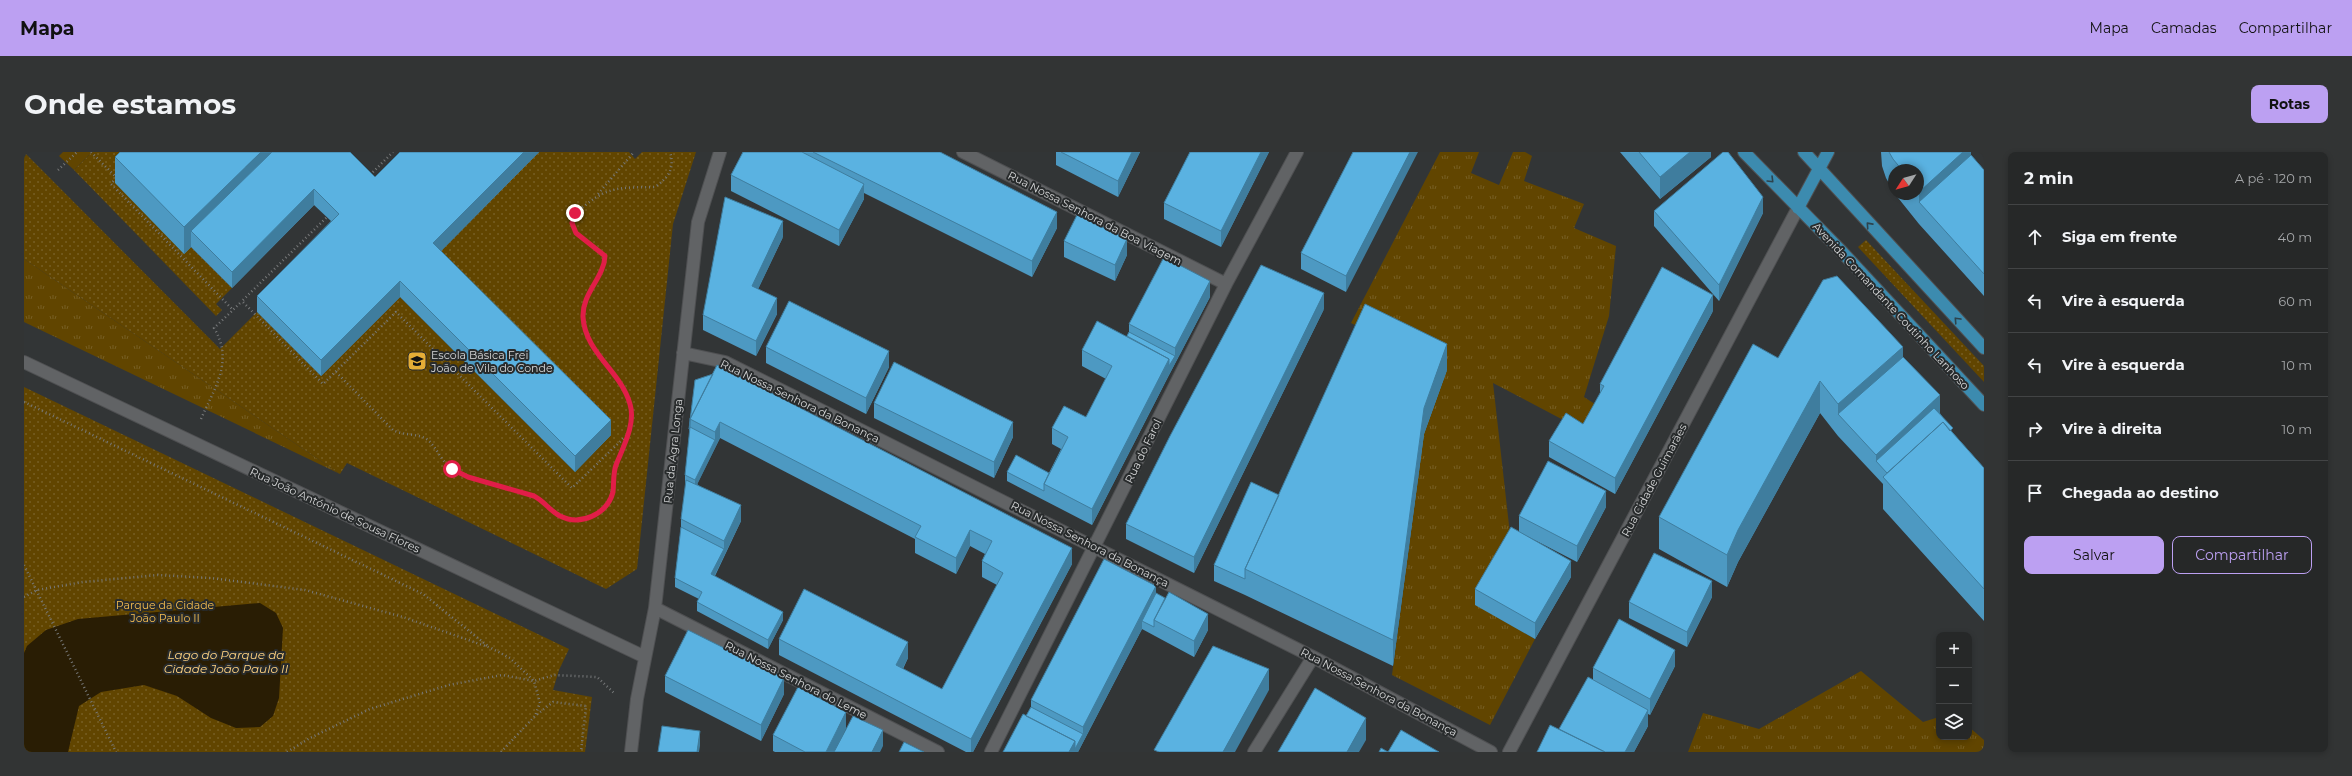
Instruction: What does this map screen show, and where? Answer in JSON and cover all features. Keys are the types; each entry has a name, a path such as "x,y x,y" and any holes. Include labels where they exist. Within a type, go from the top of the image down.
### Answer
{"main road":[{"name":"Avenida Comandante Coutinho Lanhoso","path":"1744,152 1843,253 1984,405"},
{"path":"1804,152 1984,348"},
{"path":"1798,208 1828,152"}],"street":[{"name":"Rua da Agra Longa","path":"631,752 645,658 655,608 698,222 720,152"},
{"name":"Rua Nossa Senhora da Boa Viagem","path":"963,152 1226,284"},
{"name":"Rua do Farol","path":"991,752 1096,546 1226,284 1297,152"},
{"name":"Rua Cidade Guimarães","path":"1509,752 1798,208"},
{"name":"Rua Nossa Senhora da Bonança","path":"683,353 726,362 1096,546 1313,657 1491,752"},
{"name":"Rua João António de Sousa Flores","path":"24,362 645,658"},
{"name":"Rua Nossa Senhora do Leme","path":"655,608 938,752"},
{"path":"1254,752 1313,657"}],"path":[{"path":"58,170 77,152"},
{"path":"91,152 118,179 111,184 233,310"},
{"path":"365,180 393,152"},
{"path":"598,195 634,152"},
{"path":"336,372 393,430 402,435 418,436 427,440 452,469 468,477 541,499 559,516 569,519 584,519 597,515 607,504 612,493 616,467 631,421 630,405 625,392 586,335 583,316 585,300 605,265 605,256 576,233 572,223 575,213 607,190 655,187 670,173 673,163 670,152"},
{"path":"201,419 220,375 224,359 220,340 214,328 331,213"},
{"path":"242,301 323,384 396,312 572,488 627,435"},
{"path":"24,402 424,594 491,648"},
{"path":"24,565 116,752"},
{"path":"24,596 37,590 83,582 158,575 211,578 305,590 403,617 491,648 510,658 534,681 540,703 535,716"},
{"path":"287,752 310,738 370,709 449,684 502,674 534,681 554,674 597,677 620,698"},
{"path":"501,752 535,716 553,702 586,706 581,752"}],"green space":[{"name":"Escola Básica Frei João de Vila do Conde","path":"24,152 220,349 257,312 321,376 400,297 575,472 611,435 433,259 539,152 629,152 635,159 642,152 696,152 673,224 637,569 606,589 347,463 340,474 24,259"},
{"path":"63,152 92,152 74,170 59,156"},
{"path":"92,152 147,152 184,253 191,247 232,288 216,304 222,310 216,316 74,170"},
{"path":"1440,152 1479,152 1471,173 1499,185 1513,152 1525,152 1532,156 1524,181 1584,204 1574,228 1616,246 1609,316 1584,397 1601,408 1588,433 1493,383 1511,543 1476,605 1535,639 1490,725 1392,675 1424,434 1447,370 1351,323"},
{"path":"1866,240 1984,366 1984,382 1858,247"},
{"path":"24,259 340,474 24,322"},
{"name":"Parque da Cidade João Paulo II","path":"24,387 569,649 559,670 553,690 592,697 585,752 24,752"},
{"path":"1861,671 1923,722 1936,718 1936,740 1972,740 1972,730 1984,740 1984,752 1688,752 1703,713 1759,729"}],"water":[{"name":"Lago do Parque da Cidade João Paulo II","path":"260,603 276,613 283,628 279,698 273,716 260,727 236,728 211,718 177,696 144,685 101,692 79,706 68,752 24,752 24,653 27,646 46,630 78,619"}],"building":[{"path":"120,152 261,152 184,227 115,157"},
{"path":"272,152 350,152 375,177 400,152 524,152 433,243 611,420 575,456 400,281 321,360 257,296 339,214 314,189 232,272 191,231"},
{"path":"743,152 802,152 864,184 839,230 731,175"},
{"path":"813,152 940,152 1057,212 1032,261"},
{"path":"1061,152 1132,152 1118,181"},
{"path":"1190,152 1261,152 1221,231 1164,203"},
{"path":"1353,152 1410,152 1346,276 1301,253"},
{"path":"1639,152 1690,152 1660,177"},
{"path":"1723,152 1728,152 1763,197 1719,285 1654,211"},
{"path":"1889,152 1963,152 1924,187 1924,164 1897,164"},
{"path":"1971,155 1984,170 1984,274 1919,202 1924,200 1924,197"},
{"path":"725,197 783,221 752,286 777,298 756,341 703,315"},
{"path":"1077,215 1127,239 1115,265 1064,241"},
{"path":"1164,257 1210,281 1175,348 1129,324"},
{"path":"1261,265 1324,293 1194,557 1126,524 1170,436"},
{"path":"1662,267 1713,295 1615,478 1549,441 1566,413 1583,424 1604,386 1600,384"},
{"path":"1837,276 1903,347 1838,404 1820,381 1738,530 1727,555 1659,517 1753,344 1778,358 1823,280"},
{"path":"789,301 889,351 866,398 766,347"},
{"path":"1365,304 1447,344 1424,408 1393,640 1245,569"},
{"path":"1097,321 1169,359 1092,509 1044,484 1068,437 1052,428 1064,406 1086,417 1112,366 1082,350"},
{"path":"1129,332 1175,356 1169,366 1169,359 1127,336"},
{"path":"1903,357 1940,395 1876,455 1838,414"},
{"path":"894,362 1013,422 994,462 874,403"},
{"path":"717,365 1072,548 971,739 779,639 804,589 908,642 896,665 942,689 1003,573 982,561 992,541 970,530 956,558 915,537 921,526 720,422 715,432 690,419"},
{"path":"713,374 690,418 695,380"},
{"path":"1934,408 1953,428 1950,431 1943,422 1887,473 1876,461"},
{"path":"1943,422 1984,468 1984,589 1883,477"},
{"path":"690,427 715,440 695,480 685,475"},
{"path":"1016,455 1049,473 1044,484 1044,491 1007,472"},
{"path":"1548,461 1606,491 1577,546 1519,516"},
{"path":"686,480 741,505 724,541 681,519"},
{"path":"1251,482 1279,495 1245,569 1245,579 1214,565"},
{"path":"681,527 724,549 711,574 783,612 768,640 697,602 702,592 675,578"},
{"path":"1511,527 1571,561 1535,623 1475,589"},
{"path":"1654,553 1712,581 1687,632 1629,602"},
{"path":"1104,559 1156,586 1083,727 1031,700"},
{"path":"1169,592 1208,614 1194,641 1154,620"},
{"path":"1156,593 1165,598 1154,620 1154,627 1142,621"},
{"path":"1619,619 1675,650 1650,699 1593,668"},
{"path":"688,630 784,678 761,725 665,676"},
{"path":"1213,646 1269,669 1223,752 1159,752 1154,750"},
{"path":"1588,677 1648,710 1625,752 1605,752 1559,729"},
{"path":"798,687 846,712 826,752 805,752 773,735"},
{"path":"1315,688 1366,718 1347,752 1278,752"},
{"path":"1031,707 1083,734 1075,749 1075,741 1026,716"},
{"path":"1023,714 1075,741 1069,752 1003,752"},
{"path":"853,716 883,730 872,752 834,752"},
{"path":"1550,725 1605,752 1537,752"},
{"path":"662,726 700,731 697,752 658,752"},
{"path":"1401,730 1439,752 1388,752"},
{"path":"904,742 924,752 899,752"},
{"path":"1381,748 1388,752 1379,752"}],"place":[{"name":"Escola Básica Frei João de Vila do Conde","path":"417,361"}],"route":[{"path":"452,469 468,477 515,489 534,496 541,499 559,516 569,519 584,519 597,515 607,504 612,493 616,467 631,421 630,405 625,392 602,361 586,335 583,316 585,300 605,265 605,256 602,251 589,240 576,233 572,223 575,213"}]}
